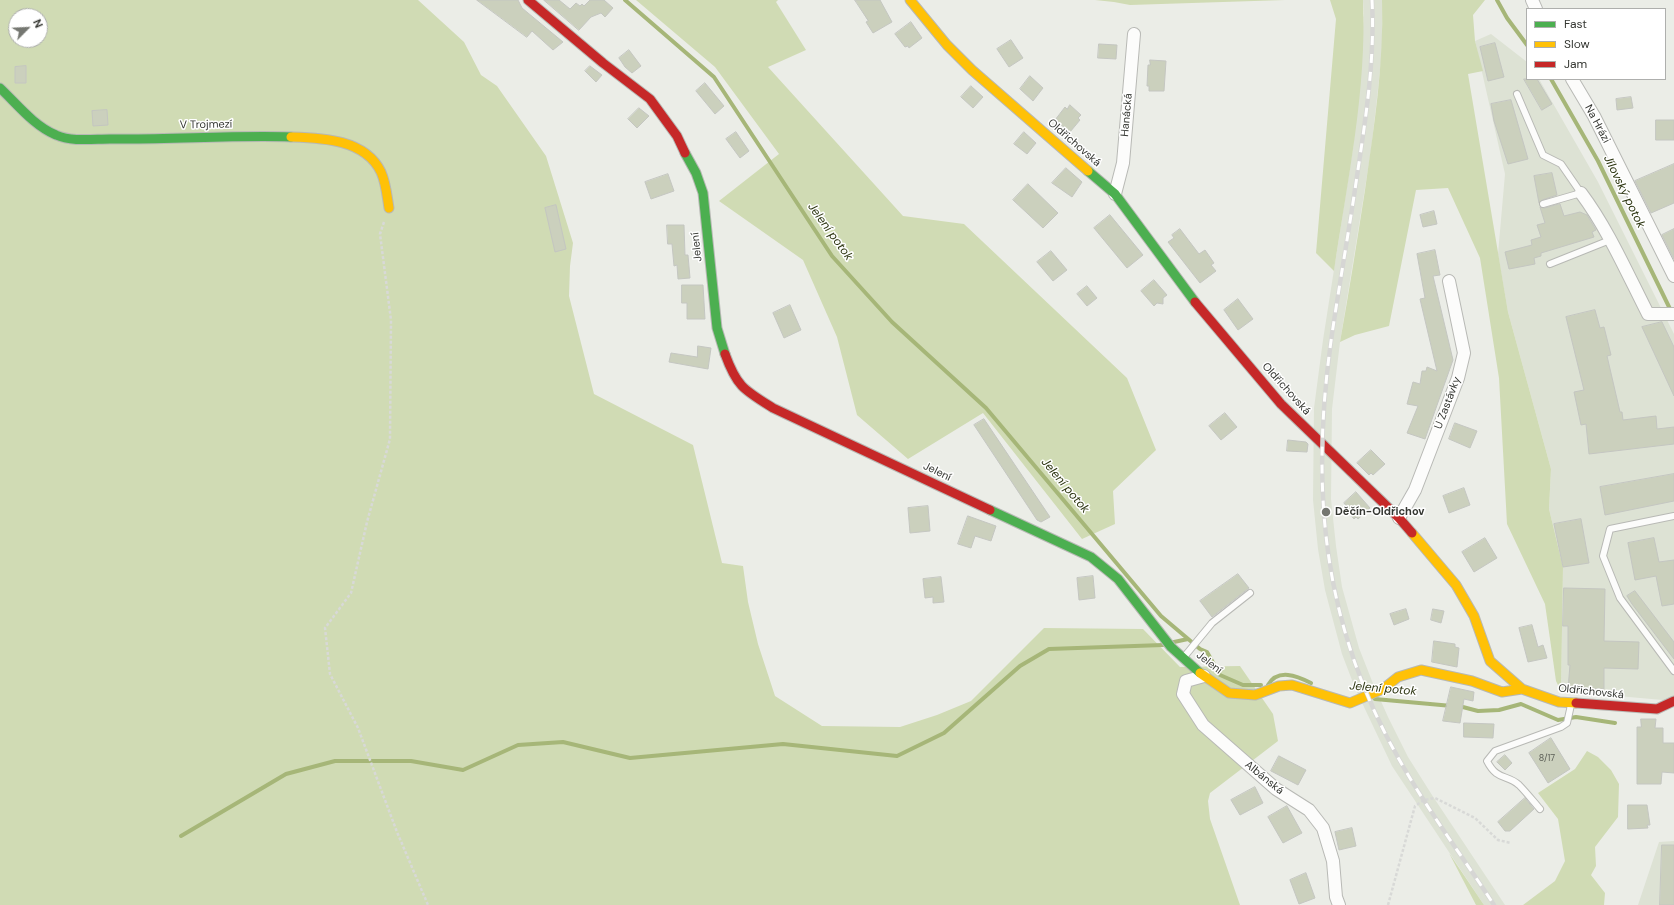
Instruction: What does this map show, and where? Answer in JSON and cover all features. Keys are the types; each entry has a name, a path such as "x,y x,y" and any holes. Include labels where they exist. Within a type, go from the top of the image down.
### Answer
{"street":[{"name":"Jelení","path":"528,0 603,63 650,99 676,136 696,173 703,193 717,328 722,347 735,376 745,390 773,408 1090,557 1118,579 1171,647 1204,676 1229,693 1255,695 1279,686 1292,685 1350,703 1383,689 1398,678 1421,670 1472,681 1502,692 1522,689"},
{"name":"Oldřichovská","path":"910,0 947,46 972,70 1114,194 1193,299 1281,404 1398,518 1456,585 1474,616 1490,661 1522,689 1559,702 1657,710 1674,701"},
{"name":"Hanácká","path":"1114,194 1123,163 1134,34"},
{"name":"Na Hrázi","path":"1573,80 1594,116 1674,276"},
{"name":"V Trojmezí","path":"0,88 50,133 68,139 128,140 203,136 282,136 324,139 349,144 364,152 379,168 385,182 389,208"},
{"path":"1581,192 1610,240 1648,314 1668,314"},
{"name":"U Zastávky","path":"1398,518 1415,490 1458,378 1464,353 1449,281"},
{"name":"Albánská","path":"1204,676 1186,681 1182,694 1203,725 1276,789 1309,810 1324,828 1333,861 1338,901"}],"lane":[{"path":"1517,94 1543,155 1561,164 1581,192 1543,204"},
{"path":"1550,264 1610,240"},
{"path":"1674,516 1610,529 1603,556 1620,598 1674,671"},
{"path":"1183,657 1212,623 1250,593"},
{"path":"1540,809 1518,784 1498,776 1491,769 1487,761 1495,751 1562,727 1567,723 1571,703"}],"path":[{"path":"389,208 380,234 391,320 390,439 367,522 351,593 325,628 330,674 358,728 397,832 428,905"},
{"path":"1388,905 1416,806 1424,800 1435,798 1450,804 1475,818 1498,840 1511,843"}],"shaded area":[{"path":"1363,0 1382,0 1382,53 1371,151 1340,342 1332,409 1331,499 1342,587 1359,648 1388,717 1408,757 1505,905 1484,905 1392,766 1355,688 1342,654 1325,590 1318,549 1313,500 1314,408 1353,148 1364,14"},
{"path":"1491,34 1526,61 1526,80 1540,80 1598,182 1674,334 1674,701 1561,691 1563,567 1549,509 1551,469 1508,312 1498,254 1505,174 1475,41"},
{"path":"1674,841 1674,905 1638,905 1659,842"}],"green space":[{"path":"0,0 418,0 464,42 481,75 497,86 546,156 573,243 570,266 569,296 594,394 693,445 722,563 743,566 748,602 758,644 775,696 822,726 900,727 937,715 971,701 1044,628 1143,629 1180,667 1240,666 1273,714 1278,741 1210,793 1208,801 1210,819 1240,905 0,905"},
{"path":"636,0 778,0 776,2 806,50 768,67 903,216 964,224 1127,378 1156,450 1113,491 1115,524 1082,539 983,413 908,459 857,415 837,337 803,260 719,201 779,154 715,67"},
{"path":"1095,0 1285,0 1130,5"},
{"path":"1330,0 1363,0 1362,68 1359,102 1334,271 1316,253 1336,19"},
{"path":"1382,0 1485,0 1473,15 1475,41 1483,71 1468,74 1508,312 1551,469 1549,509 1563,567 1561,691 1556,681 1545,604 1507,524 1499,378 1480,258 1448,188 1416,190 1389,326 1355,335 1340,342 1375,119 1380,72"},
{"path":"1587,751 1598,757 1611,770 1619,784 1618,817 1595,847 1596,866 1591,875 1605,893 1604,905 1523,905 1555,881 1565,861 1558,819 1538,793 1575,769"},
{"path":"1449,853 1484,905 1476,905"}],"building":[{"path":"477,0 518,0 522,8 563,42 553,50 532,31 527,37"},
{"path":"544,0 559,0 570,9 576,3 580,6 582,4 584,6 590,0 604,0 613,8 605,17 601,13 591,17 579,30"},
{"path":"855,0 880,0 892,22 873,33 866,22 868,21"},
{"path":"911,22 922,38 909,48 908,46 905,47 895,34"},
{"path":"1011,40 1023,58 1009,67 997,49"},
{"path":"1495,43 1504,77 1488,81 1480,47"},
{"path":"1099,44 1117,45 1116,59 1098,58"},
{"path":"629,50 641,66 632,73 625,67 619,58"},
{"path":"1150,60 1166,61 1164,91 1149,91 1149,86 1147,86 1148,65 1150,65"},
{"path":"26,66 26,83 15,83 15,67"},
{"path":"590,66 602,75 596,82 585,71"},
{"path":"1030,76 1043,88 1033,101 1020,89"},
{"path":"1524,79 1538,80 1552,104 1542,110"},
{"path":"705,83 724,106 715,114 696,91"},
{"path":"971,86 983,97 973,108 961,97"},
{"path":"1631,97 1633,108 1617,110 1616,99"},
{"path":"1511,100 1528,159 1508,164 1494,121 1491,104"},
{"path":"1070,105 1081,115 1078,118 1080,120 1070,132 1055,120 1065,107 1067,109"},
{"path":"639,108 649,116 637,128 628,119"},
{"path":"107,110 108,125 93,126 92,111"},
{"path":"1656,120 1674,120 1674,140 1656,140"},
{"path":"736,132 749,151 740,158 726,139"},
{"path":"1024,132 1036,143 1027,154 1014,144"},
{"path":"1674,164 1674,203 1651,213 1635,181"},
{"path":"1066,168 1082,182 1072,197 1052,183"},
{"path":"1552,173 1557,195 1542,200 1539,203 1534,176"},
{"path":"668,174 674,191 651,199 645,182"},
{"path":"1028,184 1058,213 1043,228 1013,200"},
{"path":"1560,204 1564,216 1580,212 1587,215 1596,230 1592,232 1594,237 1541,253 1541,256 1534,258 1535,264 1509,269 1505,252 1532,245 1531,240 1541,237 1537,225 1545,223 1540,207 1544,208"},
{"path":"556,205 566,249 555,252 545,208"},
{"path":"1434,211 1437,224 1423,227 1420,215"},
{"path":"1110,215 1143,255 1127,268 1094,228"},
{"path":"667,225 684,225 685,255 688,255 690,278 678,279 677,265 674,266 672,244 668,244"},
{"path":"1180,229 1199,254 1205,250 1214,263 1211,265 1216,271 1200,283 1168,242 1174,238 1172,235"},
{"path":"1674,229 1674,259 1662,235"},
{"path":"1435,250 1440,275 1433,276 1453,360 1425,439 1407,433 1418,406 1407,404 1413,382 1420,384 1422,371 1426,371 1427,367 1437,371 1420,299 1425,298 1417,254"},
{"path":"1051,251 1067,270 1053,281 1037,262"},
{"path":"1154,280 1167,295 1163,298 1163,304 1157,303 1154,306 1141,291"},
{"path":"682,285 703,285 705,319 687,319 687,303 682,303"},
{"path":"1087,286 1097,298 1087,306 1077,294"},
{"path":"1238,299 1253,319 1238,330 1224,310"},
{"path":"790,305 801,330 784,338 773,313"},
{"path":"1595,310 1600,328 1604,327 1611,355 1607,356 1623,420 1656,416 1657,429 1674,427 1674,444 1589,454 1586,424 1581,425 1574,392 1584,390 1566,317"},
{"path":"1662,322 1674,347 1674,396 1642,327"},
{"path":"698,346 711,348 708,369 669,362 671,353 697,357"},
{"path":"1225,413 1237,427 1221,440 1209,426"},
{"path":"984,419 1050,517 1041,522 1037,520 974,425"},
{"path":"1455,423 1477,431 1470,448 1449,439"},
{"path":"1288,440 1306,442 1308,444 1307,452 1287,451"},
{"path":"1371,450 1385,464 1373,475 1371,473 1369,475 1357,463"},
{"path":"1674,474 1674,501 1605,515 1600,487"},
{"path":"1464,488 1470,505 1449,513 1443,496"},
{"path":"1356,492 1370,508 1358,519 1356,517 1354,519 1346,510 1348,508 1344,503"},
{"path":"928,506 930,531 910,533 908,508"},
{"path":"968,516 996,526 991,541 975,536 971,548 958,544"},
{"path":"1581,519 1589,563 1563,567 1554,524"},
{"path":"1485,538 1497,558 1474,572 1462,552"},
{"path":"1654,538 1659,562 1674,560 1674,604 1662,606 1656,576 1635,580 1628,543"},
{"path":"1238,574 1249,588 1212,617 1200,601"},
{"path":"1093,576 1095,598 1079,600 1077,578"},
{"path":"941,577 944,602 933,603 933,597 925,598 923,579"},
{"path":"1564,588 1605,589 1604,641 1639,642 1638,669 1604,668 1604,689 1568,689 1570,665 1568,665 1568,626 1563,626"},
{"path":"1635,591 1674,642 1674,659 1627,596"},
{"path":"1406,609 1409,619 1394,625 1390,614"},
{"path":"1433,609 1444,611 1441,623 1431,620"},
{"path":"1532,625 1538,647 1543,645 1547,658 1528,662 1519,628"},
{"path":"1434,641 1455,644 1455,647 1459,648 1457,667 1432,662"},
{"path":"1451,687 1474,692 1473,701 1464,699 1460,723 1443,721"},
{"path":"1641,719 1656,719 1655,728 1663,728 1663,743 1674,743 1674,773 1662,772 1661,784 1637,784 1637,727 1641,727"},
{"path":"1464,723 1494,724 1493,738 1464,737"},
{"path":"1551,738 1570,769 1548,783 1529,753"},
{"path":"1505,755 1512,763 1505,770 1497,762"},
{"path":"1279,756 1306,770 1298,785 1271,771"},
{"path":"1255,787 1263,803 1240,815 1231,800"},
{"path":"1525,798 1534,809 1510,831 1505,831 1498,822"},
{"path":"1628,805 1647,805 1650,825 1647,825 1648,828 1628,829"},
{"path":"1287,806 1302,833 1283,843 1268,817"},
{"path":"1352,828 1356,846 1339,850 1335,832"},
{"path":"1662,845 1674,845 1674,905 1660,905"},
{"path":"1306,873 1315,898 1299,904 1290,880"}],"waterway":[{"name":"Jelení potok","path":"625,0 714,77 832,256 892,322 986,408 1161,616 1200,649 1207,652 1220,675 1243,685 1261,685"},
{"name":"Jílovský potok","path":"1497,0 1507,18 1526,44"},
{"name":"Jílovský potok","path":"1552,80 1598,161 1672,313"},
{"path":"1174,642 1188,639"},
{"path":"181,836 286,774 335,761 411,761 463,770 518,745 563,742 630,758 783,744 897,756 944,733 1020,666 1049,649 1163,645"},
{"name":"Jelení potok","path":"1268,685 1272,680 1282,675 1294,676 1311,683"},
{"name":"Jelení potok","path":"1375,699 1452,706"},
{"name":"Jelení potok","path":"1459,706 1478,711 1499,710 1521,704 1558,720 1576,717 1615,723"}],"railway":[{"path":"1372,0 1373,22 1371,66 1366,110 1331,341 1325,397 1322,451 1323,505 1329,557 1339,609 1354,660 1374,710 1411,780 1494,905"}],"traffic: fast":[{"path":"0,88 40,126 56,135 69,139 291,137"},
{"path":"685,153 696,173 703,193 717,328 725,354"},
{"path":"1088,171 1115,194 1195,302"},
{"path":"990,510 1091,557 1118,579 1171,647 1200,673"}],"traffic: slow":[{"path":"910,0 947,45 972,70 1088,171"},
{"path":"291,137 316,138 342,142 365,153 374,161 383,176 389,208"},
{"path":"1412,533 1456,585 1474,616 1490,661 1522,689 1559,702 1576,703"},
{"path":"1200,673 1229,693 1255,695 1279,686 1292,685 1350,703 1383,689 1398,677 1421,670 1472,681 1502,692 1522,689"}],"traffic: jam":[{"path":"528,0 603,63 650,99 677,136 685,153"},
{"path":"1195,302 1281,404 1399,518 1412,533"},
{"path":"725,354 733,374 743,387 755,397 773,408 990,510"},
{"path":"1576,703 1657,709 1674,701"}],"place":[{"name":"Děčín-Oldřichov","path":"1326,512"}]}
